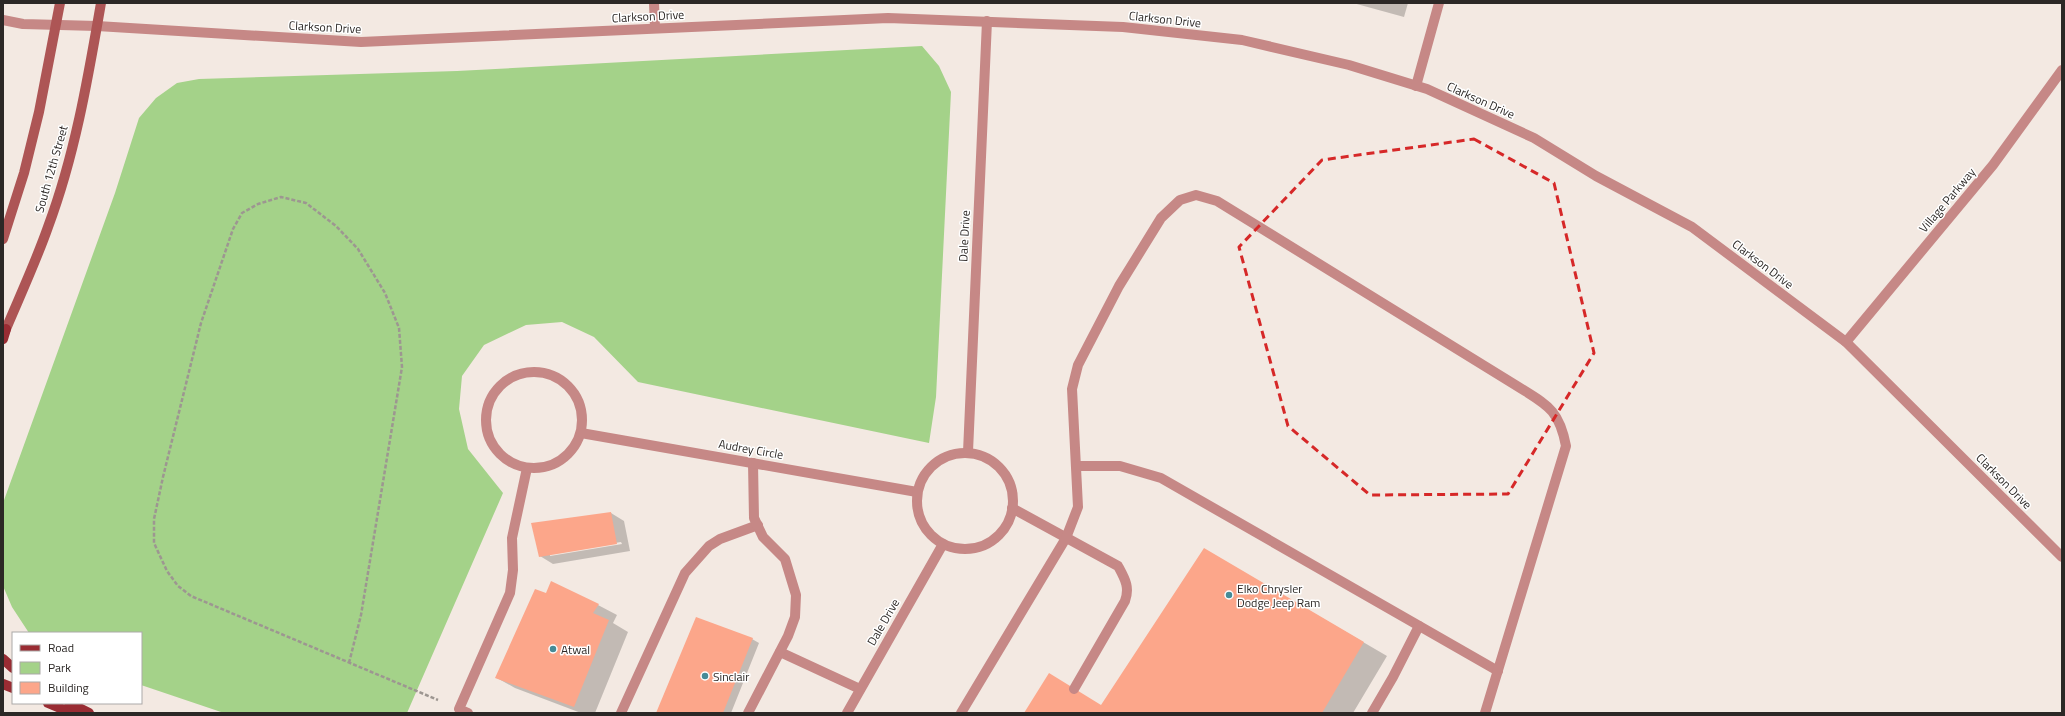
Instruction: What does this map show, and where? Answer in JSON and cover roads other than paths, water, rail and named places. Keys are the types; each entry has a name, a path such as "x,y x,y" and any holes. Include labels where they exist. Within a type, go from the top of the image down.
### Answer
{"main road":[{"name":"South 12th Street","path":"3,239 24,173 39,112 57,26 60,3"},
{"name":"South 12th Street","path":"4,334 49,226 70,158 86,88 102,3"},
{"path":"3,659 12,667"},
{"path":"50,704 72,713"},
{"path":"71,704 89,713"}],"street":[{"path":"654,3 655,28"},
{"path":"1416,86 1439,3"},
{"name":"Clarkson Drive","path":"3,20 18,23 57,26 97,26 361,42 888,18 987,21 1123,27 1242,40 1349,65 1427,89 1534,138 1596,176 1692,227 1846,342 2062,557"},
{"name":"Dale Drive","path":"968,452 987,21"},
{"name":"Village Parkway","path":"1846,342 1993,165 2062,70"},
{"path":"961,713 1066,538 1078,507 1072,389 1078,365 1119,286 1161,218 1180,200 1196,195 1217,201 1550,407 1562,427 1566,446 1485,713"},
{"path":"539,371 555,376 569,386 580,405 582,416 581,433 575,446 566,457 554,464 541,468 527,468 511,463 498,452 489,438 485,422 487,405 495,390 507,379 522,372 539,371"},
{"name":"Audrey Circle","path":"581,433 917,492"},
{"path":"968,452 983,456 996,465 1007,477 1012,492 1012,508 1008,522 999,535 987,544 972,548 957,548 943,544 930,535 921,522 917,507 917,492 922,478 930,467 941,458 954,453 968,452"},
{"path":"748,713 780,652 795,617 796,595 785,559 763,537 754,518 753,463"},
{"path":"1077,466 1120,466 1161,478 1498,671"},
{"path":"464,711 510,593 513,570 512,538 527,468"},
{"path":"1012,508 1118,566 1126,581 1129,592 1074,689"},
{"path":"621,713 685,573 709,546 720,539 758,525"},
{"name":"Dale Drive","path":"847,713 943,544"},
{"path":"1372,713 1393,677 1419,626"},
{"path":"780,652 860,689"}],"place":[{"name":"Elko Chrysler Dodge Jeep Ram","path":"1229,595"},
{"name":"Atwal","path":"553,649"},
{"name":"Sinclair","path":"705,676"}]}
